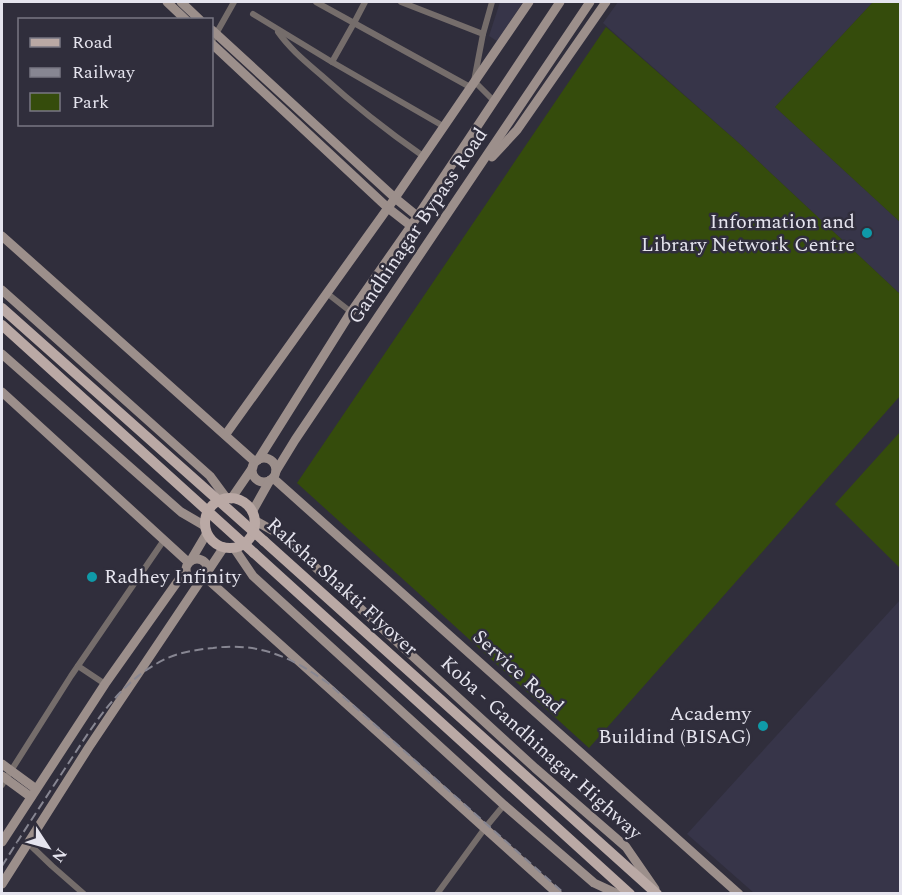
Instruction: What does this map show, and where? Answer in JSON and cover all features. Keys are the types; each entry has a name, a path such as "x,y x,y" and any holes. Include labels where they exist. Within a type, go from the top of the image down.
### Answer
{"main road":[{"path":"166,2 184,18"},
{"path":"181,2 198,18"},
{"path":"226,434 328,294 529,2"},
{"name":"Gandhinagar Bypass Road","path":"229,499 255,463 351,312 560,2"},
{"name":"Gandhinagar Bypass Road","path":"253,516 273,476 295,440 590,2"},
{"path":"462,191 517,130 606,2"},
{"path":"213,38 417,216"},
{"path":"213,38 388,208 411,226"},
{"path":"2,236 226,434 255,463 255,478 262,482 273,476 272,461 264,458 255,463"},
{"path":"2,290 210,476 229,499"},
{"name":"Raksha Shakti Flyover","path":"2,308 657,894"},
{"name":"Raksha Shakti Flyover","path":"2,325 630,894"},
{"path":"2,354 181,512 206,530"},
{"path":"2,392 164,540 188,564 190,579 205,576"},
{"name":"Service Road","path":"273,476 739,894"},
{"path":"2,884 205,576 229,548 248,539 254,527 253,516 244,503 229,499 217,502 206,516 206,530 211,540 229,548 254,576 504,805 594,882 618,894"},
{"name":"Koba - Gandhinagar Highway","path":"253,516 279,534 535,768 626,847 657,894"},
{"path":"2,842 105,684 188,564 206,530"},
{"path":"188,564 202,560 207,566 205,576"},
{"path":"205,576 558,894"},
{"path":"2,764 5,778 34,793"}],"street":[{"path":"213,38 234,2"},
{"path":"316,2 472,84 494,101"},
{"path":"332,62 365,2"},
{"path":"401,2 483,34"},
{"path":"472,84 492,2"},
{"path":"253,14 443,126"},
{"path":"276,29 298,55 350,102 423,156"},
{"path":"328,294 351,312"},
{"path":"5,778 164,540"},
{"path":"78,666 105,684"},
{"path":"438,894 504,805"},
{"path":"28,843 84,894"}],"shaded area":[{"path":"500,2 523,2 497,41 489,36"},
{"path":"618,2 873,2 775,107 900,222 900,294 740,144 603,23"},
{"path":"900,600 900,893 754,893 687,834"}],"green space":[{"path":"873,2 900,2 900,222 775,107"},
{"path":"606,27 740,144 900,294 900,396 589,748 297,483"},
{"path":"900,432 900,568 835,504"}],"railway":[{"path":"2,866 93,726 128,685 156,664 177,655 213,648 245,647 287,659 328,683 565,894"}],"place":[{"name":"Information and Library Network Centre","path":"867,233"},
{"name":"Radhey Infinity","path":"92,577"},
{"name":"Academy Buildind (BISAG)","path":"763,726"}]}
